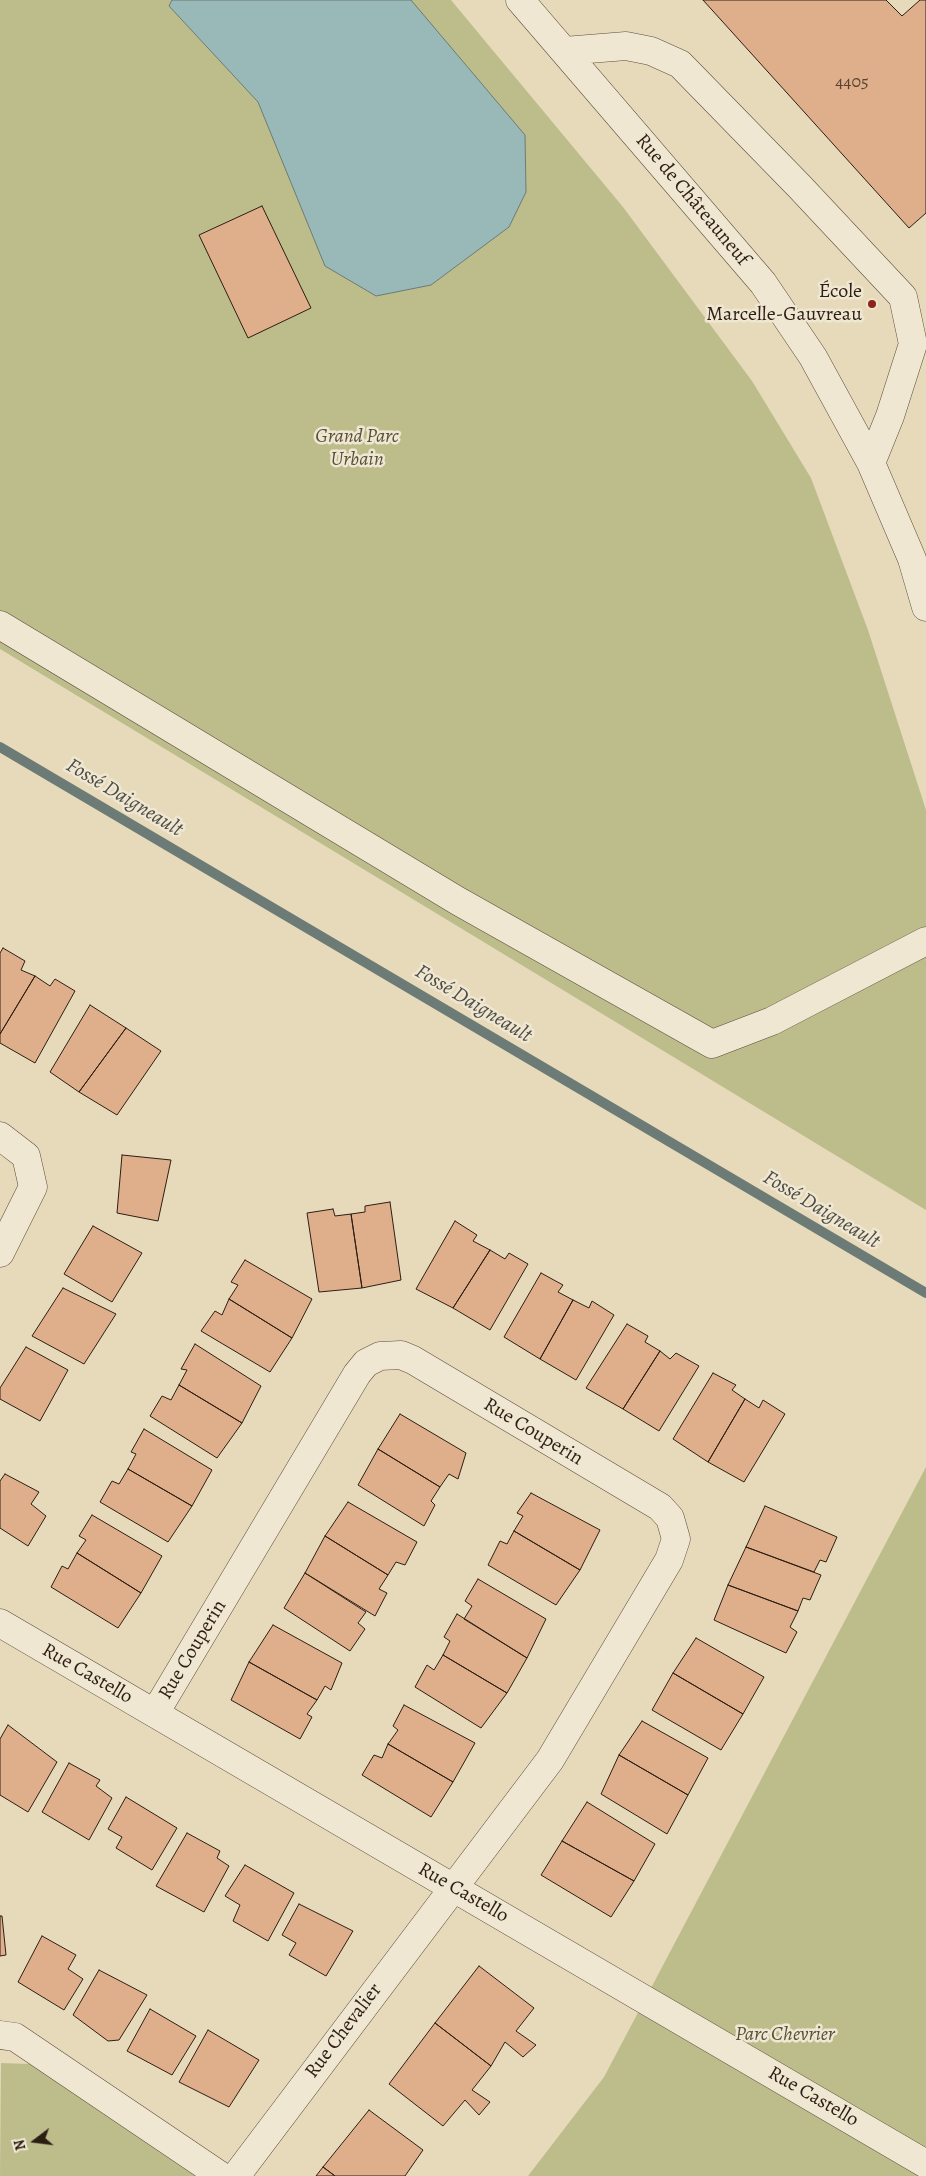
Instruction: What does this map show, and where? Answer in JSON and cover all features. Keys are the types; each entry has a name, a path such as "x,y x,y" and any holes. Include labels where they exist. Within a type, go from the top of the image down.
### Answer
{"street":[{"name":"Rue de Châteauneuf","path":"520,0 763,283 813,357 871,463 912,559 926,607"},
{"path":"564,51 626,46 651,51 680,64 800,187 903,297 913,344 890,416 871,463"},
{"path":"0,625 458,901 712,1044 772,1021 926,941"},
{"path":"0,1136 26,1156 33,1186 0,1253"},
{"name":"Rue Couperin","path":"155,1713 357,1374 366,1364 386,1355 401,1354 413,1360 660,1507 670,1518 676,1539 668,1560 550,1760 453,1887"},
{"name":"Rue Castello","path":"0,1623 926,2164"},
{"name":"Rue Chevalier","path":"236,2176 453,1887"},
{"path":"0,2035 15,2038 221,2176"}],"green space":[{"name":"Grand Parc Urbain","path":"0,0 451,0 623,207 752,381 811,478 868,630 926,810 926,1210 0,649"},
{"name":"Parc Chevrier","path":"926,1467 926,2176 528,2176 604,2077"},
{"path":"1,2063 30,2064 205,2176 0,2176"}],"water":[{"path":"172,0 411,0 525,135 526,192 509,227 431,285 376,296 325,266 258,102 169,6"}],"building":[{"path":"703,0 886,0 902,16 920,0 926,0 926,213 909,228"},
{"path":"262,206 311,308 248,338 199,235"},
{"path":"3,948 25,961 21,970 35,976 0,1034 0,953"},
{"path":"35,976 50,986 55,979 75,991 35,1063 0,1043 0,1034"},
{"path":"90,1005 126,1028 79,1092 50,1072"},
{"path":"126,1028 161,1051 117,1115 79,1092"},
{"path":"122,1155 171,1160 158,1221 117,1213"},
{"path":"390,1202 401,1280 362,1288 351,1214 365,1212 365,1206"},
{"path":"333,1209 335,1216 351,1214 362,1288 319,1292 307,1213"},
{"path":"455,1221 477,1235 473,1241 490,1250 453,1308 416,1289"},
{"path":"93,1226 142,1253 112,1302 64,1274"},
{"path":"490,1250 505,1259 509,1253 528,1264 490,1330 453,1308"},
{"path":"245,1260 312,1299 292,1338 229,1299 238,1285 231,1282"},
{"path":"541,1273 563,1285 558,1292 573,1300 540,1359 504,1337"},
{"path":"63,1288 116,1314 84,1364 32,1336"},
{"path":"229,1299 292,1338 270,1372 201,1331 215,1311 222,1315"},
{"path":"573,1300 589,1308 592,1301 614,1315 576,1380 540,1359"},
{"path":"627,1324 648,1336 645,1342 660,1351 623,1409 586,1388"},
{"path":"195,1344 261,1386 242,1423 179,1385 187,1370 181,1369"},
{"path":"26,1347 68,1370 40,1421 0,1399 0,1388"},
{"path":"660,1351 670,1359 676,1353 699,1366 659,1431 623,1409"},
{"path":"713,1373 736,1385 732,1390 745,1399 708,1462 673,1439"},
{"path":"179,1385 242,1423 217,1458 150,1416 162,1396 171,1400"},
{"path":"745,1399 759,1408 763,1400 785,1414 744,1482 708,1462"},
{"path":"400,1414 466,1453 458,1479 449,1474 440,1487 378,1449"},
{"path":"144,1429 212,1470 192,1506 128,1469 136,1454 131,1452"},
{"path":"378,1449 440,1487 431,1501 435,1505 424,1526 358,1485"},
{"path":"128,1469 192,1506 168,1542 100,1502 112,1481 119,1484"},
{"path":"5,1474 39,1492 31,1504 46,1516 28,1546 0,1528 0,1481"},
{"path":"531,1493 600,1530 580,1570 514,1531 523,1516 517,1513"},
{"path":"348,1502 417,1542 405,1565 396,1562 388,1575 325,1536"},
{"path":"765,1506 837,1537 826,1562 820,1560 814,1572 746,1547"},
{"path":"92,1515 162,1556 141,1593 77,1553 86,1540 79,1536"},
{"path":"514,1531 580,1570 556,1605 488,1565 500,1541 507,1544"},
{"path":"325,1536 388,1575 379,1589 387,1593 375,1616 305,1573"},
{"path":"746,1547 821,1575 810,1600 803,1598 798,1611 728,1585"},
{"path":"77,1553 141,1593 118,1628 51,1587 62,1566 68,1569"},
{"path":"305,1573 366,1612 358,1623 365,1629 350,1651 284,1608"},
{"path":"478,1579 546,1619 527,1658 464,1619 472,1606 465,1601"},
{"path":"728,1585 798,1611 790,1627 797,1632 786,1653 714,1620"},
{"path":"457,1614 527,1658 507,1693 443,1655 450,1641 444,1637"},
{"path":"273,1625 342,1663 331,1690 325,1686 317,1700 249,1662"},
{"path":"696,1638 764,1677 743,1714 673,1673"},
{"path":"443,1655 507,1693 481,1728 415,1687 427,1665 434,1670"},
{"path":"249,1662 317,1700 307,1714 312,1717 300,1739 231,1700"},
{"path":"673,1673 743,1714 721,1750 652,1710"},
{"path":"404,1705 475,1743 453,1782 388,1744 398,1730 393,1726"},
{"path":"642,1721 708,1758 688,1795 619,1755"},
{"path":"8,1725 57,1762 28,1812 0,1795 0,1739"},
{"path":"388,1744 453,1782 431,1817 362,1775 374,1755 382,1758"},
{"path":"619,1755 688,1795 667,1834 601,1794"},
{"path":"69,1763 100,1780 96,1786 112,1798 89,1840 42,1812"},
{"path":"126,1797 177,1828 152,1870 116,1848 122,1837 108,1829"},
{"path":"587,1802 655,1844 634,1881 562,1841"},
{"path":"187,1833 220,1851 217,1858 229,1866 204,1912 156,1886"},
{"path":"562,1841 634,1881 611,1917 541,1875"},
{"path":"245,1865 294,1893 268,1941 233,1921 240,1905 225,1896"},
{"path":"299,1904 353,1931 326,1976 289,1955 296,1943 282,1935"},
{"path":"0,1916 2,1916 6,1955 0,1956"},
{"path":"42,1936 76,1955 68,1969 83,1979 64,2010 18,1982"},
{"path":"479,1966 534,2008 516,2031 536,2045 523,2057 505,2042 491,2066 435,2023"},
{"path":"99,1970 147,1995 119,2040 108,2041 73,2015"},
{"path":"150,2009 196,2036 172,2075 127,2051"},
{"path":"435,2023 491,2066 472,2090 490,2102 479,2115 465,2100 443,2126 389,2084"},
{"path":"208,2030 259,2060 229,2107 179,2082"},
{"path":"369,2110 423,2150 405,2176 335,2176 323,2167"},
{"path":"323,2167 335,2176 316,2176"}],"waterway":[{"name":"Fossé Daigneault","path":"0,747 926,1293"}],"place":[{"name":"École Marcelle-Gauvreau","path":"872,304"}]}
